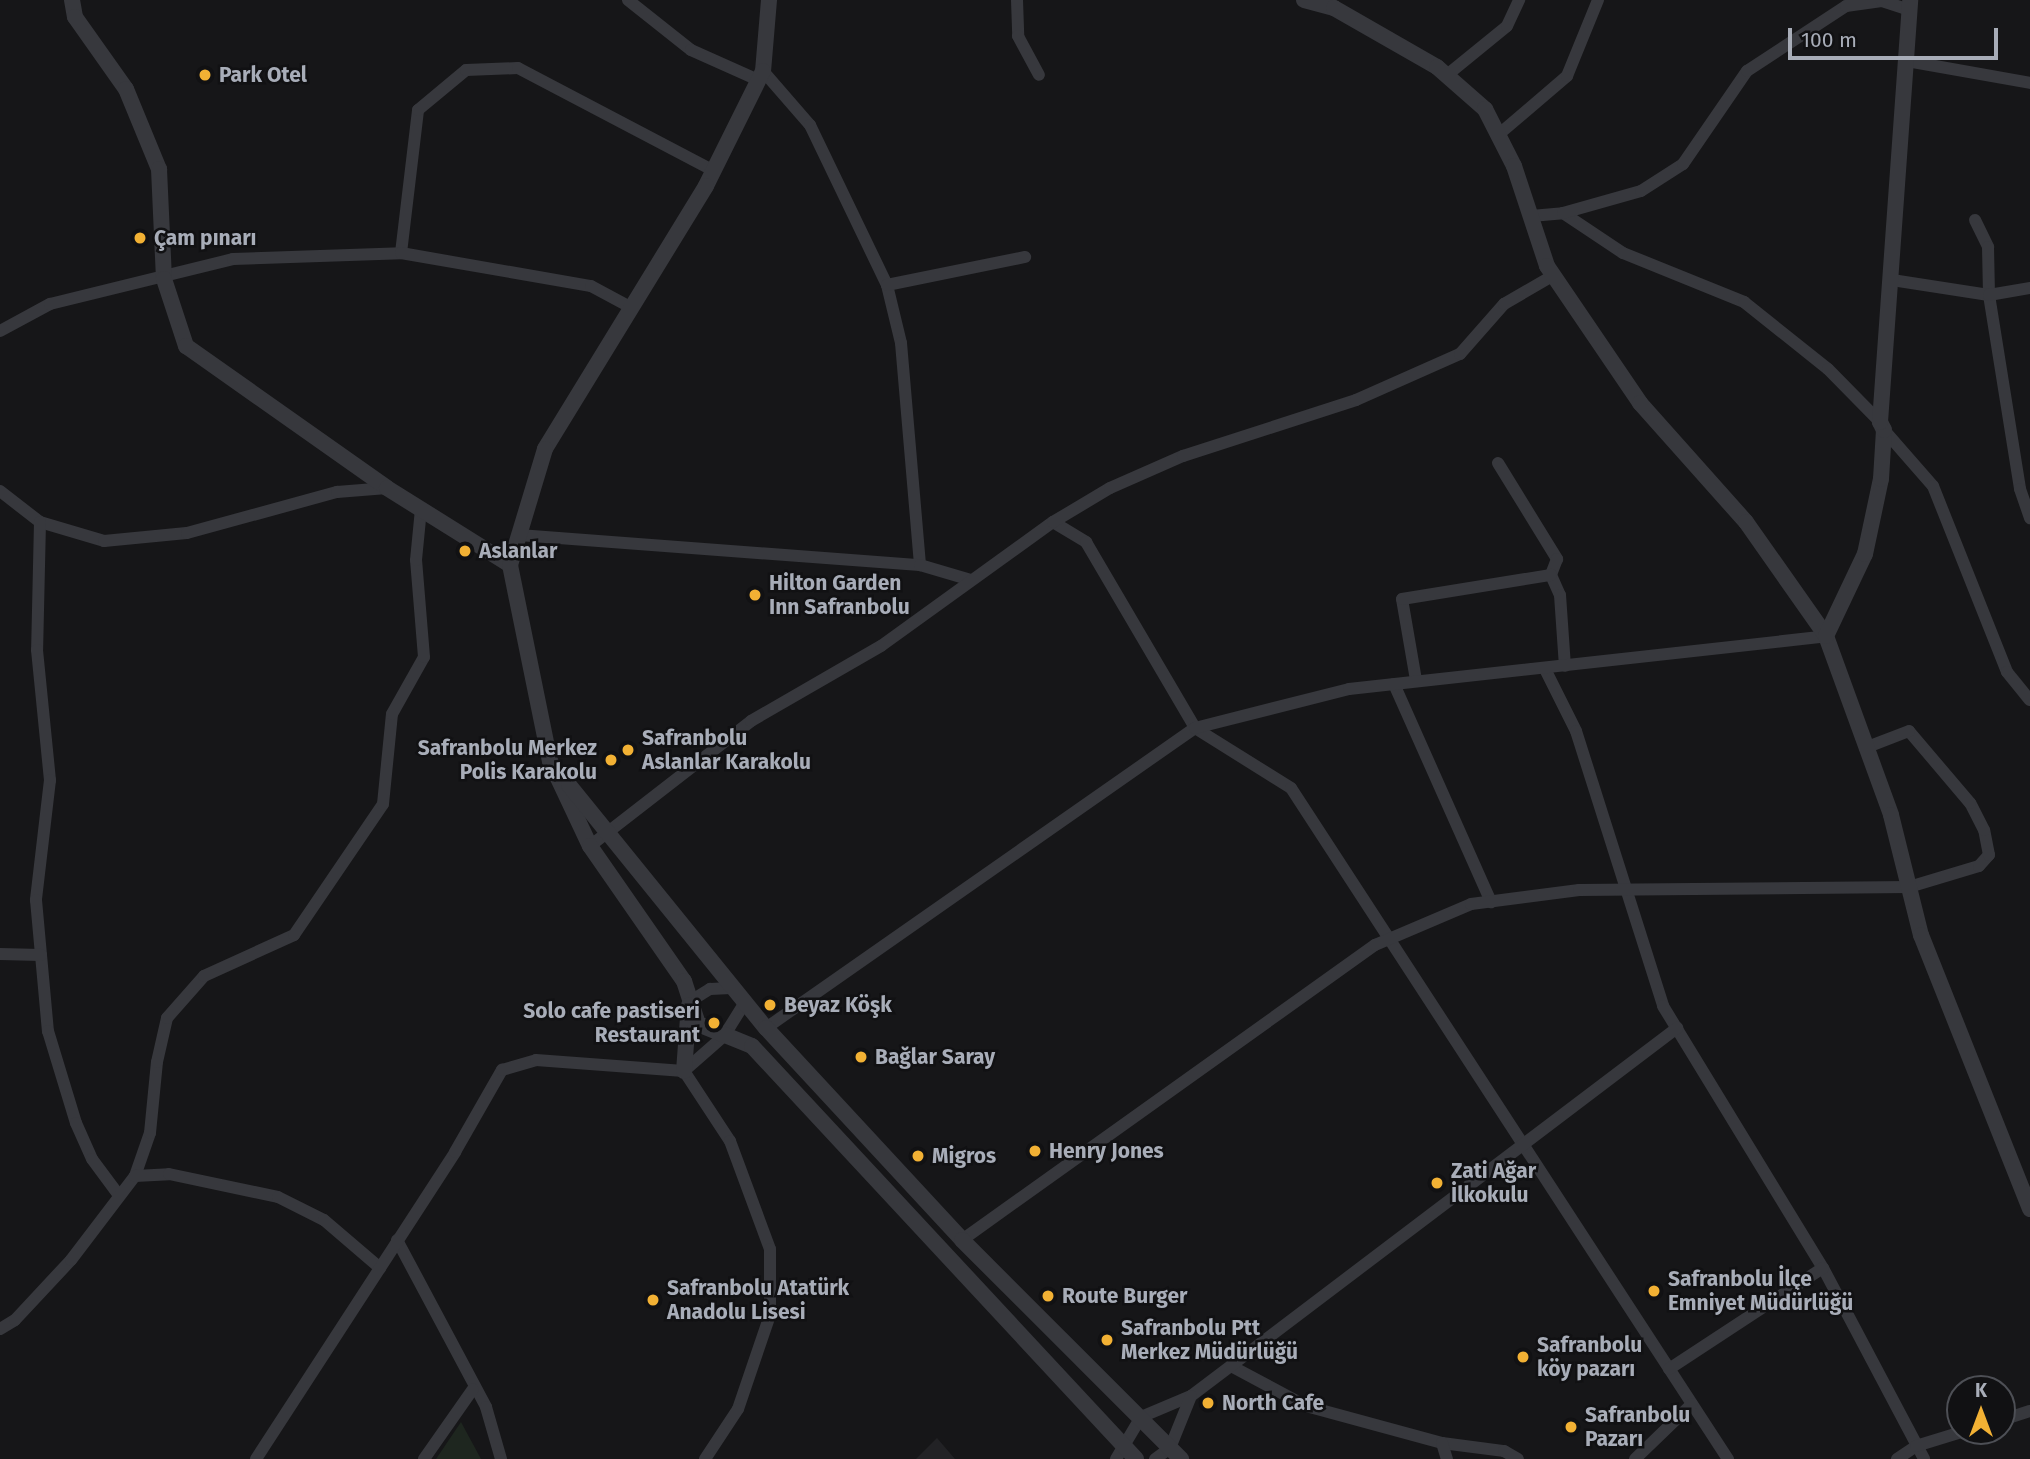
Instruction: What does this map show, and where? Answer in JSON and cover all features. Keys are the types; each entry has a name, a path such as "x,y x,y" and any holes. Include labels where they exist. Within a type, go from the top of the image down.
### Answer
{"street":[{"path":"72,0 75,17 126,89 159,169 164,279 186,346 387,488 510,565"},
{"path":"628,0 691,50 761,75 810,125 887,285 901,343 920,565"},
{"path":"769,0 761,75 714,171 545,449 510,565 550,761 590,846 684,981 698,1024 752,1046 1119,1453 1136,1459"},
{"path":"1017,0 1018,36 1039,75"},
{"path":"1304,0 1335,4 1447,75 1485,109 1554,275 1640,403 1746,522 1826,636 1891,815 1920,935 2030,1209"},
{"path":"1447,75 1507,26 1519,0"},
{"path":"1498,135 1567,76 1598,0"},
{"path":"1531,216 1563,213 1641,191 1683,164 1747,71 1846,3 1882,1 1910,5 1882,426 1881,480 1866,554 1826,636"},
{"path":"1907,61 2030,83"},
{"path":"401,253 418,110 466,71 518,68 714,171"},
{"path":"1563,213 1623,253 1744,302 1828,369 1933,485 2007,672 2030,700"},
{"path":"1975,220 1988,247 1989,295 2021,489 2030,518"},
{"path":"0,331 50,304 164,279 233,259 401,253 591,286 632,308"},
{"path":"887,285 1024,257"},
{"path":"590,846 751,721 881,646 1054,522 1110,488 1182,456 1356,400 1461,354 1504,304 1554,275"},
{"path":"1892,280 1989,295 2030,288"},
{"path":"1498,463 1557,559 1551,575 1560,595 1565,666"},
{"path":"0,491 40,522 104,541 173,534 337,492 387,488"},
{"path":"0,1329 15,1320 71,1260 118,1194 135,1176 150,1133 157,1062 167,1018 204,976 293,935 383,804 392,714 424,657 416,560 421,509"},
{"path":"40,522 37,650 50,780 36,900 48,1031 76,1123 92,1160 118,1194"},
{"path":"1054,522 1086,542 1195,728 1292,788 1392,938 1728,1459"},
{"path":"519,535 920,565 971,580"},
{"path":"1416,680 1402,599 1551,575"},
{"path":"766,1028 1195,728 1349,689 1826,636"},
{"path":"1545,669 1576,731 1623,890 1663,1006 1823,1268 1924,1459"},
{"path":"1394,684 1491,902"},
{"path":"962,1240 1376,946 1471,904 1579,890 1909,887 1979,866 1989,855 1984,830 1970,803 1909,731 1865,748"},
{"path":"550,761 744,1004 962,1240 1175,1453"},
{"path":"0,954 41,955"},
{"path":"689,1002 710,989 732,988"},
{"path":"689,1002 684,1071 730,1141 770,1249 770,1315 738,1409 705,1459"},
{"path":"256,1459 380,1268 502,1070 536,1060 684,1071 724,1036 744,1004"},
{"path":"1119,1453 1141,1417 1191,1396 1677,1028"},
{"path":"135,1176 169,1174 278,1197 324,1220 380,1268"},
{"path":"397,1240 473,1389 486,1408 501,1459"},
{"path":"1669,1369 1823,1268"},
{"path":"1231,1366 1306,1406 1442,1443 1504,1451 1518,1459"},
{"path":"424,1459 473,1389"},
{"path":"1175,1453 1191,1396"},
{"path":"1634,1459 1692,1404"},
{"path":"1897,1459 1916,1446 1946,1437"},
{"path":"1442,1443 1447,1459"},
{"path":"1155,1459 1175,1453"}],"shaded area":[{"path":"461,1422 481,1459 436,1459"},
{"path":"937,1438 955,1459 916,1459"}],"place":[{"name":"Park Otel","path":"205,75"},
{"name":"Çam pınarı","path":"140,238"},
{"name":"Aslanlar","path":"465,551"},
{"name":"Hilton Garden Inn Safranbolu","path":"755,595"},
{"name":"Safranbolu Aslanlar Karakolu","path":"628,750"},
{"name":"Safranbolu Merkez Polis Karakolu","path":"611,760"},
{"name":"Beyaz Köşk","path":"770,1005"},
{"name":"Solo cafe pastiseri Restaurant","path":"714,1023"},
{"name":"Bağlar Saray","path":"861,1057"},
{"name":"Henry Jones","path":"1035,1151"},
{"name":"Migros","path":"918,1156"},
{"name":"Zati Ağar İlkokulu","path":"1437,1183"},
{"name":"Safranbolu İlçe Emniyet Müdürlüğü","path":"1654,1291"},
{"name":"Route Burger","path":"1048,1296"},
{"name":"Safranbolu Atatürk Anadolu Lisesi","path":"653,1300"},
{"name":"Safranbolu Ptt Merkez Müdürlüğü","path":"1107,1340"},
{"name":"Safranbolu köy pazarı","path":"1523,1357"},
{"name":"North Cafe","path":"1208,1403"},
{"name":"Safranbolu Pazarı","path":"1571,1427"}]}
